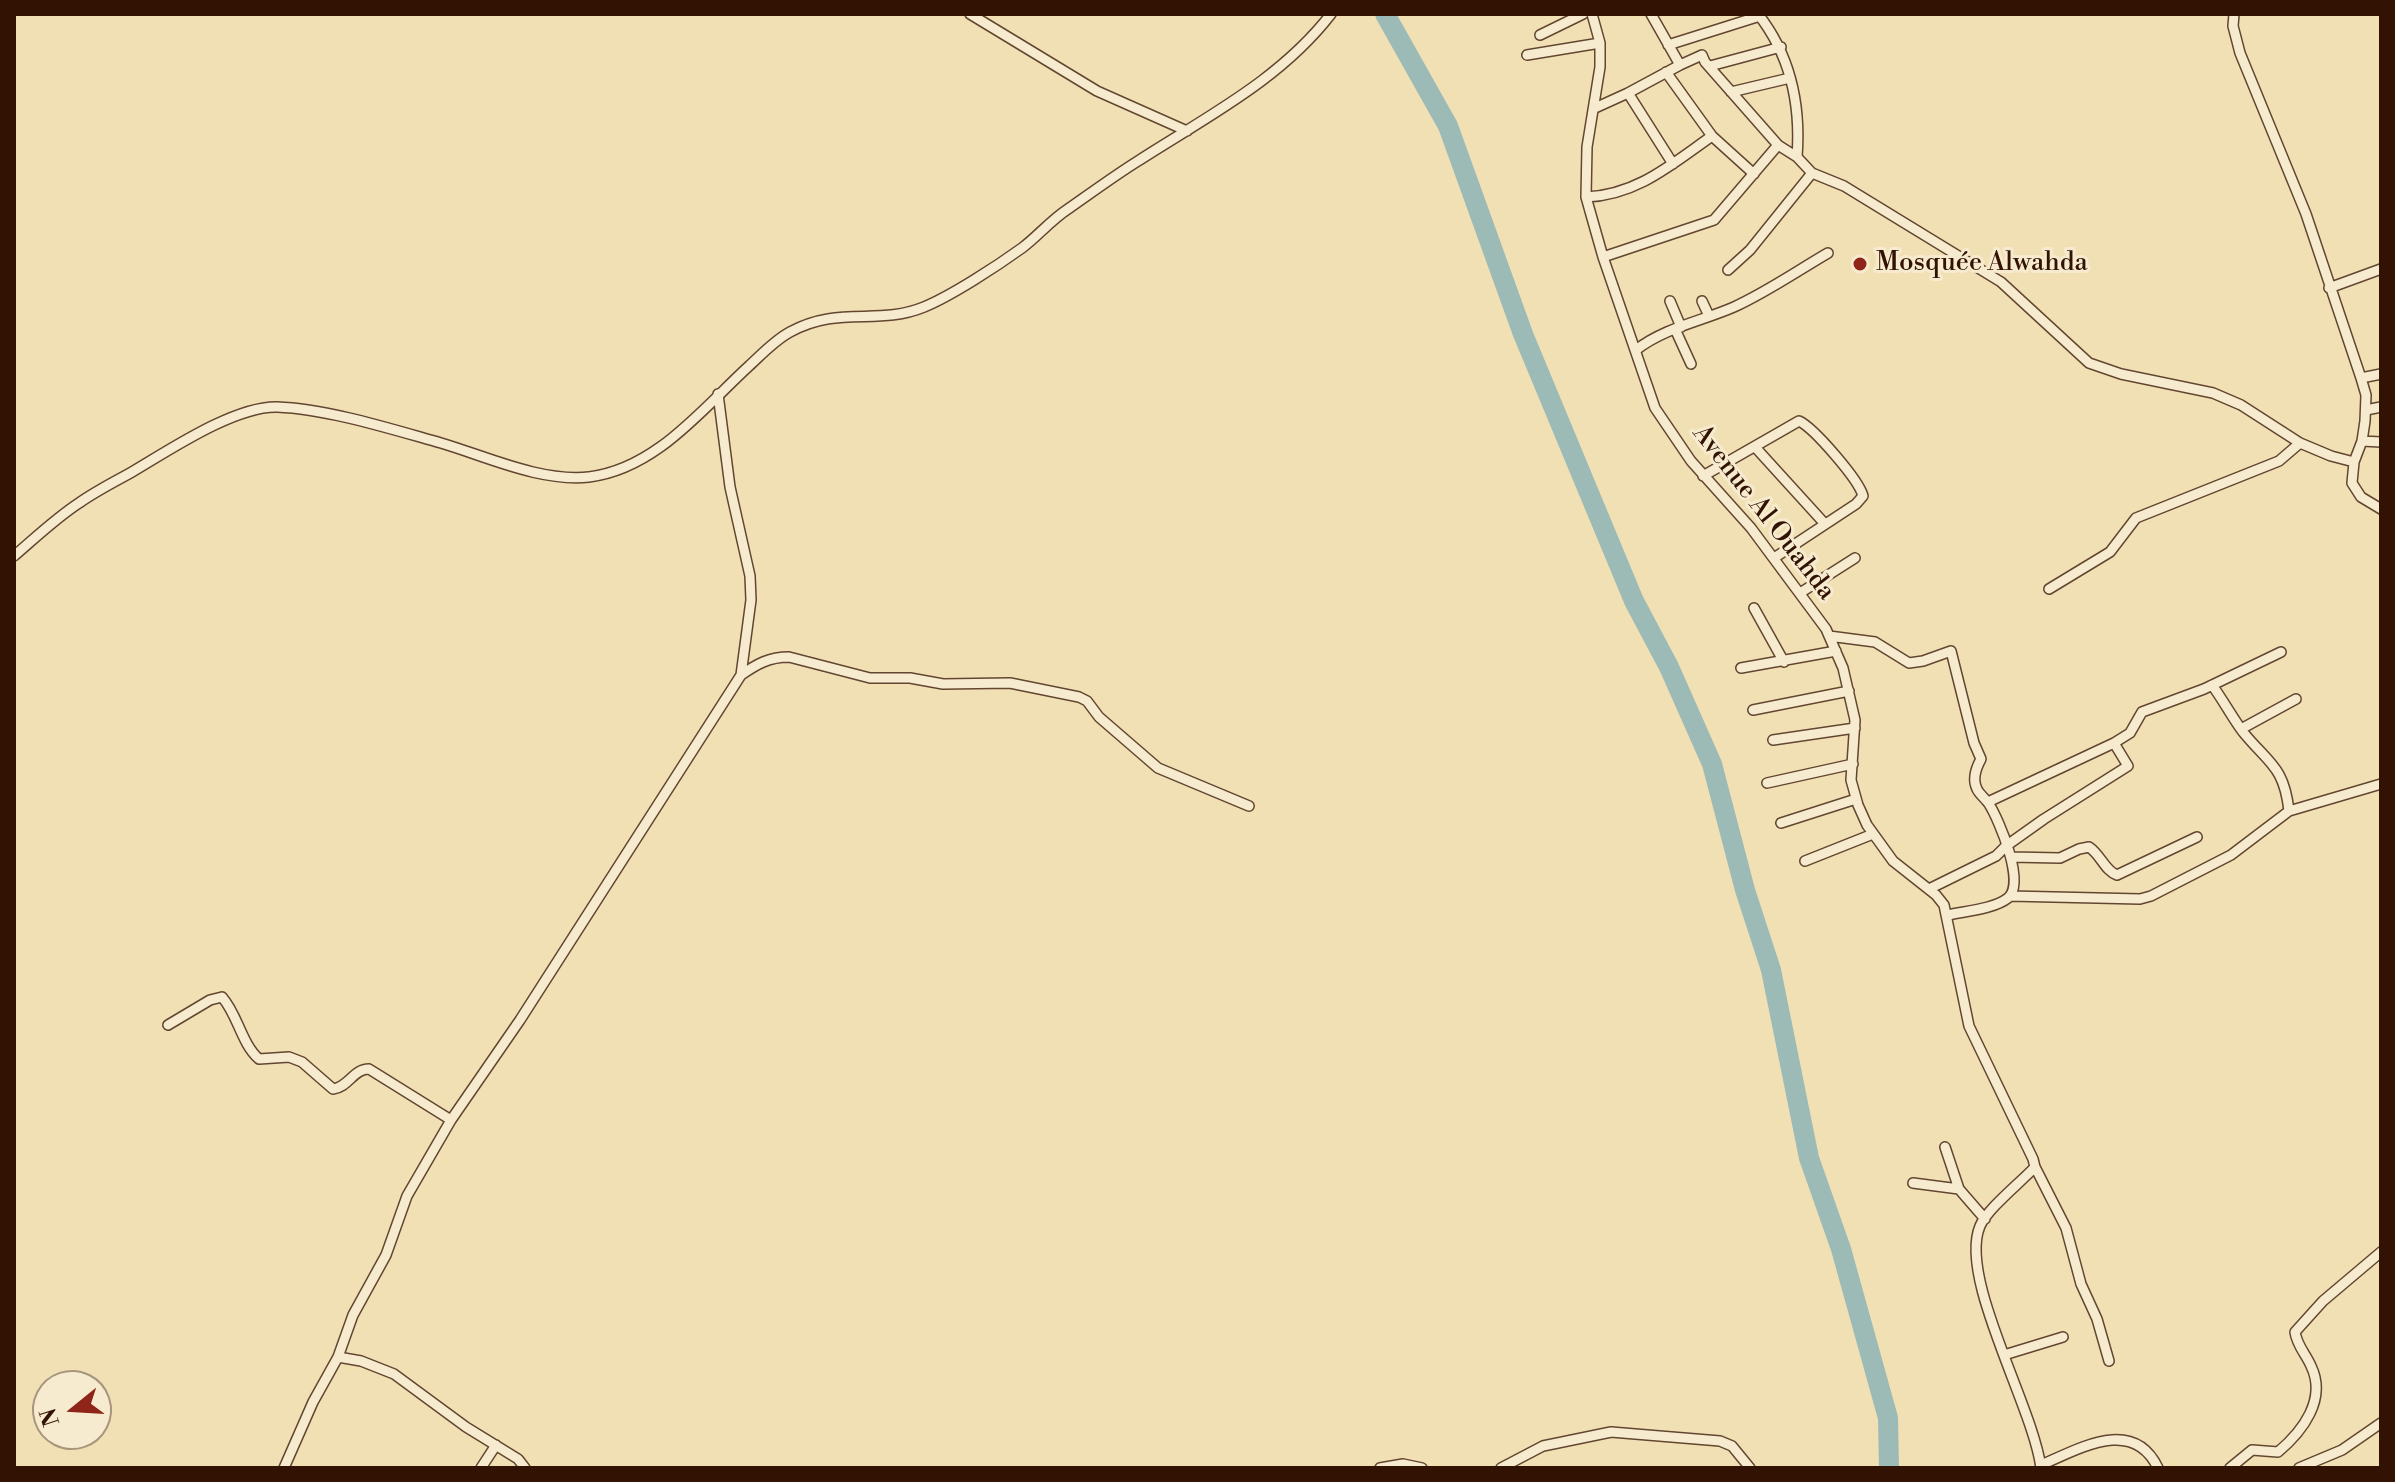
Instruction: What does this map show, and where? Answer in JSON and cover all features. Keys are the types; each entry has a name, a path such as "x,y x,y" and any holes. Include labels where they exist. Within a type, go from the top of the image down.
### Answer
{"street":[{"path":"970,14 1097,91 1187,131"},
{"path":"14,556 78,503 211,427 257,409 275,407 311,412 386,428 521,468 572,478 623,469 648,456 680,432 787,333 811,322 849,315 901,314 937,300 1023,247 1056,217 1276,70 1310,41 1331,14"},
{"path":"1540,35 1583,14"},
{"name":"Avenue Al Ouahda","path":"1592,14 1600,43 1595,108 1587,147 1586,197 1603,257 1655,408 1703,476 1774,558 1829,636 1849,691 1855,728 1851,780 1856,799 1873,834 1893,861 1944,905 1969,1026 2066,1228 2081,1284 2103,1336 2109,1361"},
{"path":"1664,14 1651,16 1680,65"},
{"path":"2234,14 2233,26 2240,53 2306,214 2366,395 2362,441 2351,480 2355,490 2381,509"},
{"path":"1668,45 1759,15 1781,47 1790,78 1800,122 1797,157"},
{"path":"1527,55 1600,43"},
{"path":"1710,66 1781,47"},
{"path":"1595,108 1702,55 1778,145 1797,157 1812,173 1844,186 2001,282 2089,363 2113,372 2213,393 2241,405 2300,443 2354,462"},
{"path":"1666,72 1712,136 1754,174"},
{"path":"1731,92 1790,78"},
{"path":"1628,93 1673,164"},
{"path":"1586,197 1626,191 1649,180 1712,136"},
{"path":"1603,257 1714,220 1778,145"},
{"path":"1728,270 1750,250 1812,173"},
{"path":"1636,350 1678,328 1737,306 1828,253"},
{"path":"2329,288 2381,269"},
{"path":"1670,301 1691,364"},
{"path":"1702,301 1709,316"},
{"path":"2361,378 2381,374"},
{"path":"718,394 730,487 751,588 741,675"},
{"path":"2366,410 2381,407"},
{"path":"1703,476 1793,423 1803,422 1860,486 1863,496 1856,504 1774,558"},
{"path":"2362,441 2381,442"},
{"path":"2049,589 2110,552 2136,518 2279,461 2300,443"},
{"path":"1755,447 1825,524"},
{"path":"1800,593 1855,558"},
{"path":"1754,608 1784,662"},
{"path":"1829,636 1875,642 1909,663 1951,651 1974,743 1981,759 1975,772 1976,789 1988,802 2015,874 2014,891 2010,896 1997,903 1948,915"},
{"path":"1741,668 1836,651"},
{"path":"1988,802 2114,743 2133,730 2142,712 2212,685 2281,652"},
{"path":"284,1468 313,1402 338,1357 353,1315 397,1228 407,1196 451,1120 520,1020 741,675 761,662 789,657 870,678 910,678 943,684 1010,683 1079,697 1158,768 1249,806"},
{"path":"2212,685 2241,729 2279,772 2286,788 2289,811"},
{"path":"1753,710 1849,691"},
{"path":"2241,729 2296,699"},
{"path":"1773,740 1855,728"},
{"path":"1929,889 1996,856 2006,846 2128,766 2114,743"},
{"path":"1767,783 1853,764"},
{"path":"2010,896 2127,899 2151,896 2231,855 2289,811 2381,784"},
{"path":"1781,823 1856,799"},
{"path":"1805,861 1873,834"},
{"path":"2011,857 2060,858 2089,847 2112,874 2117,875 2197,837"},
{"path":"168,1025 210,1000 222,997 231,1007 249,1046 259,1059 289,1057 302,1062 333,1089 346,1086 356,1073 369,1069 451,1120"},
{"path":"1945,1147 1959,1189 1985,1219"},
{"path":"2035,1167 1985,1219 1980,1227 1976,1257 1977,1277 2029,1418 2041,1466 2110,1439 2131,1442 2151,1456 2157,1467 2170,1468"},
{"path":"1913,1183 1959,1189"},
{"path":"2230,1468 2252,1450 2278,1452 2292,1441 2311,1413 2317,1390 2311,1366 2297,1342 2295,1332 2323,1301 2381,1252"},
{"path":"2004,1355 2063,1337"},
{"path":"338,1357 361,1361 394,1374 518,1459 525,1468"},
{"path":"2299,1468 2342,1450 2381,1423"},
{"path":"1501,1468 1543,1446 1611,1432 1720,1441 1732,1446 1750,1468"},
{"path":"481,1468 496,1445"},
{"path":"1380,1468 1403,1464 1422,1468"}],"waterway":[{"path":"1385,14 1448,126 1523,334 1634,601 1669,667 1712,764 1745,890 1771,970 1809,1158 1841,1249 1888,1418 1889,1468"}],"place":[{"name":"Mosquée Alwahda","path":"1860,264"}]}
